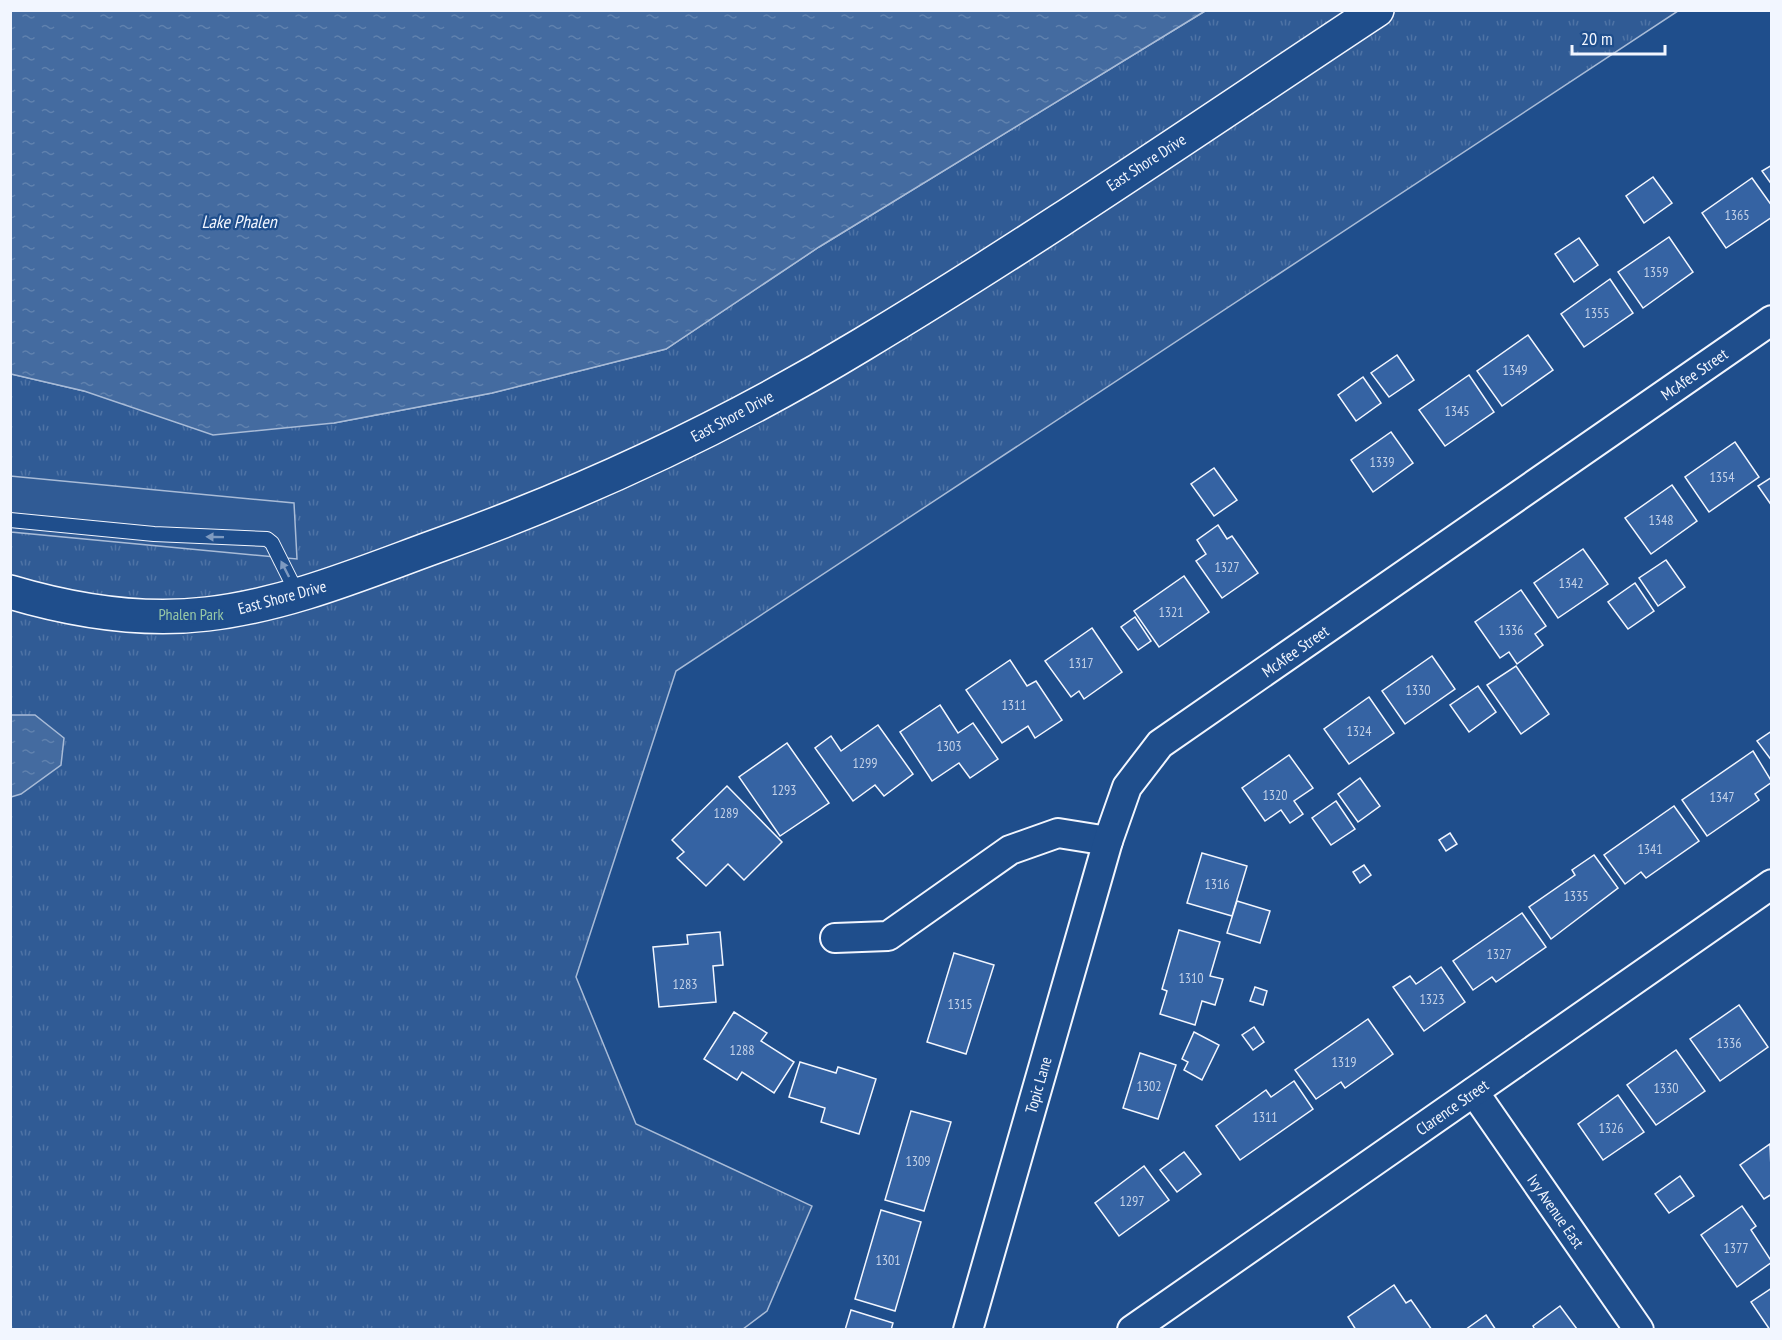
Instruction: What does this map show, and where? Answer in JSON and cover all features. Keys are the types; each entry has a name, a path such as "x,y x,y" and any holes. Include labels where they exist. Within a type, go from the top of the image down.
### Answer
{"street":[{"name":"East Shore Drive","path":"10,592 71,608 125,615 207,614 298,595 479,531 656,455 860,346 1377,10"},
{"name":"McAfee Street","path":"1108,841 1127,787 1160,744 1772,320"},
{"path":"835,938 888,936 1010,850 1058,833 1108,841"},
{"name":"Topic Lane","path":"968,1329 1108,841"},
{"name":"Clarence Street","path":"1132,1329 1772,884"},
{"name":"Ivy Avenue East","path":"1474,1092 1639,1329"}],"lane":[{"path":"10,520 153,534 258,537 272,543 298,595"}],"green space":[{"name":"Phalen Park","path":"1205,11 1678,11 676,671 576,977 636,1124 812,1206 767,1311 743,1329 11,1330 11,374 84,391 334,423 492,393 666,349 819,247"}],"shaded area":[{"path":"10,476 294,503 297,559 11,532"}],"water":[{"name":"Lake Phalen","path":"11,10 1205,11 819,247 666,349 492,393 334,423 213,435 84,391 11,374"},
{"path":"11,715 35,715 64,738 61,765 21,794 11,797"}],"building":[{"path":"1772,165 1772,185 1762,171"},
{"path":"1653,177 1672,203 1644,223 1626,196"},
{"path":"1752,178 1772,206 1772,217 1726,248 1702,213"},
{"path":"1669,237 1693,272 1643,308 1618,272"},
{"path":"1579,238 1598,265 1574,282 1555,254"},
{"path":"1610,279 1633,313 1584,347 1561,314"},
{"path":"1528,335 1553,370 1502,406 1477,371"},
{"path":"1397,355 1414,380 1389,397 1371,373"},
{"path":"1469,375 1494,412 1445,446 1419,410"},
{"path":"1363,377 1381,403 1356,421 1338,395"},
{"path":"1391,432 1413,463 1373,492 1351,460"},
{"path":"1735,442 1759,477 1709,512 1685,477"},
{"path":"1214,468 1237,500 1214,516 1191,484"},
{"path":"1772,477 1772,506 1758,486"},
{"path":"1672,485 1697,521 1651,554 1625,518"},
{"path":"1218,525 1227,539 1232,536 1258,573 1222,598 1196,561 1206,554 1197,540"},
{"path":"1583,549 1608,584 1558,618 1534,583"},
{"path":"1666,560 1685,587 1658,606 1639,578"},
{"path":"1184,576 1209,612 1159,647 1134,611"},
{"path":"1635,583 1654,611 1628,629 1608,602"},
{"path":"1521,590 1546,626 1535,634 1543,645 1517,664 1509,652 1500,658 1475,622"},
{"path":"1135,617 1151,641 1138,650 1121,627"},
{"path":"1092,628 1122,672 1084,699 1079,691 1071,697 1045,661"},
{"path":"1432,656 1455,689 1405,724 1382,691"},
{"path":"1010,660 1027,686 1036,681 1062,720 1035,738 1028,726 1002,743 966,690"},
{"path":"1516,666 1549,714 1521,734 1487,685"},
{"path":"1478,686 1496,712 1469,732 1450,705"},
{"path":"1369,697 1394,733 1349,764 1324,729"},
{"path":"940,705 958,733 973,723 998,759 970,778 959,763 932,781 900,732"},
{"path":"878,725 913,774 884,796 875,785 853,801 815,748 831,736 841,751"},
{"path":"1772,731 1772,761 1757,741"},
{"path":"787,743 829,803 780,836 739,777"},
{"path":"1753,751 1772,782 1755,794 1759,800 1707,836 1682,800"},
{"path":"1289,755 1313,788 1294,801 1303,814 1290,823 1281,810 1265,821 1242,788"},
{"path":"1360,778 1380,806 1358,822 1338,794"},
{"path":"727,786 782,842 744,880 728,864 706,886 677,858 684,852 672,840"},
{"path":"1336,801 1355,829 1331,845 1312,818"},
{"path":"1674,806 1699,841 1646,878 1641,872 1625,884 1604,855"},
{"path":"1450,833 1457,844 1446,851 1439,840"},
{"path":"1202,853 1247,866 1232,916 1187,903"},
{"path":"1594,855 1618,888 1551,939 1529,907 1575,875 1572,870"},
{"path":"1364,865 1371,875 1360,883 1353,872"},
{"path":"1237,901 1270,911 1260,943 1227,933"},
{"path":"1522,913 1546,947 1496,982 1492,977 1473,990 1453,961"},
{"path":"1179,930 1220,942 1210,976 1223,979 1215,1005 1202,1001 1195,1025 1160,1014 1167,991 1162,989"},
{"path":"720,932 723,965 713,966 716,1002 659,1007 653,947 688,944 687,935"},
{"path":"954,953 994,965 966,1054 927,1042"},
{"path":"1441,967 1465,1002 1424,1031 1393,987 1410,976 1416,984"},
{"path":"1255,987 1267,991 1263,1005 1250,1001"},
{"path":"1739,1005 1768,1047 1720,1081 1690,1039"},
{"path":"734,1012 767,1033 761,1041 794,1062 774,1093 742,1072 737,1080 704,1059"},
{"path":"1368,1019 1393,1054 1345,1088 1341,1082 1316,1099 1295,1070"},
{"path":"1254,1027 1264,1042 1253,1050 1242,1035"},
{"path":"1194,1032 1219,1045 1202,1080 1184,1070 1188,1062 1182,1059"},
{"path":"1676,1050 1705,1091 1656,1125 1627,1085"},
{"path":"1140,1053 1176,1065 1158,1119 1123,1108"},
{"path":"800,1062 836,1073 838,1067 876,1079 859,1134 821,1122 825,1108 789,1097"},
{"path":"1294,1081 1313,1109 1240,1160 1216,1126 1266,1090 1271,1097"},
{"path":"1618,1095 1644,1132 1603,1160 1578,1124"},
{"path":"911,1111 951,1122 924,1211 885,1200"},
{"path":"1770,1144 1772,1194 1764,1199 1740,1165"},
{"path":"1184,1152 1201,1174 1177,1192 1160,1170"},
{"path":"1144,1166 1169,1200 1119,1236 1095,1203"},
{"path":"1680,1176 1694,1196 1669,1213 1655,1194"},
{"path":"1742,1206 1756,1226 1751,1230 1772,1262 1737,1287 1701,1235"},
{"path":"881,1210 921,1222 895,1311 855,1299"},
{"path":"1394,1285 1406,1303 1411,1300 1432,1330 1356,1330 1348,1317"},
{"path":"1772,1288 1772,1330 1770,1330 1751,1302"},
{"path":"1560,1306 1577,1329 1535,1330 1533,1326"},
{"path":"851,1310 893,1323 891,1330 845,1330"},
{"path":"1486,1315 1496,1330 1465,1330"}]}
